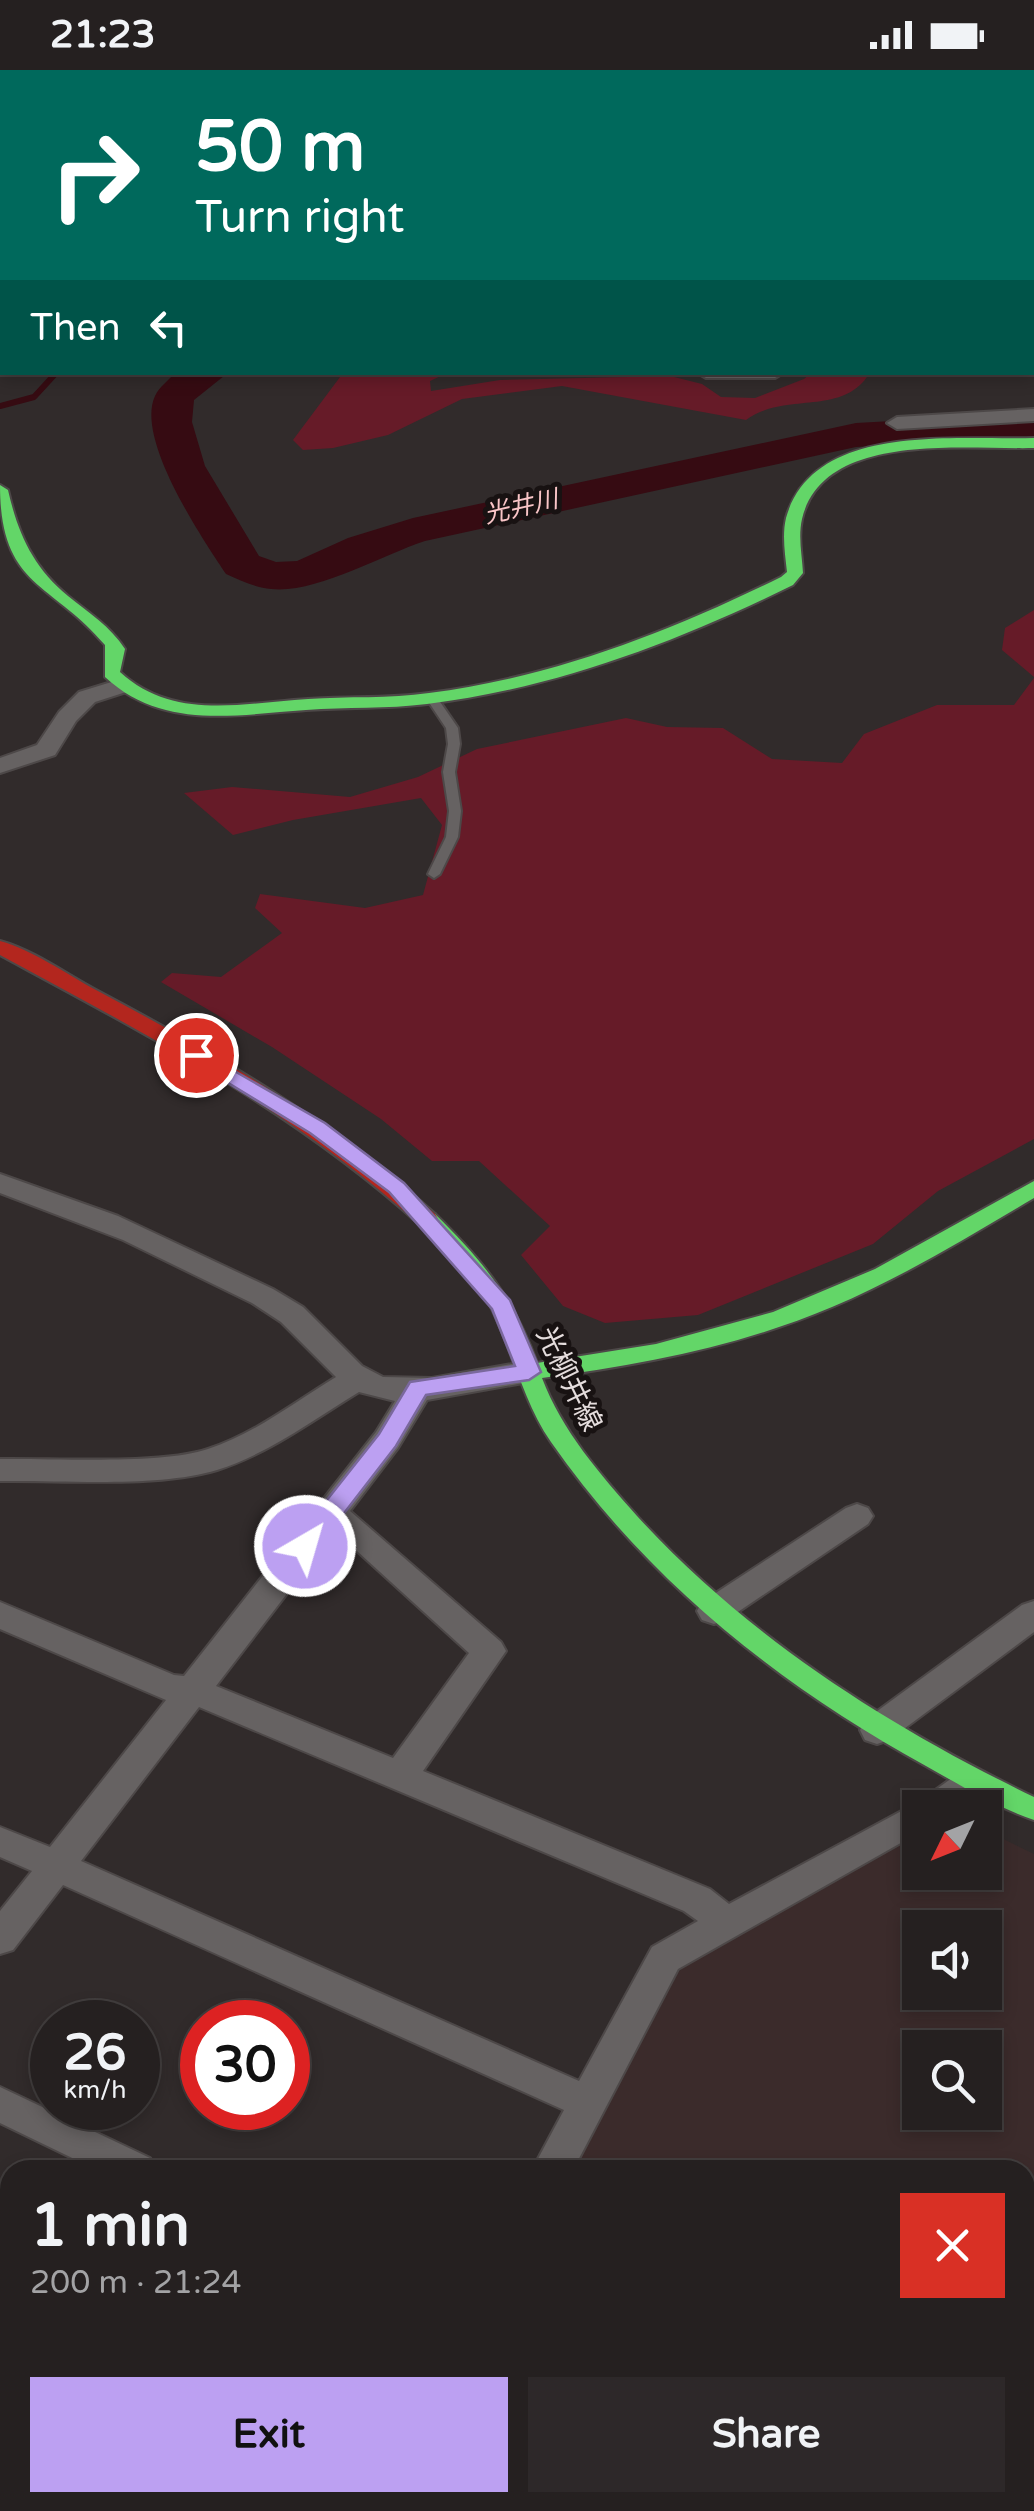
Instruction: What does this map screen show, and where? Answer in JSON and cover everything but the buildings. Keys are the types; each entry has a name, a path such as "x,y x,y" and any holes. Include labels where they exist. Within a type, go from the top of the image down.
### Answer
{"street":[{"path":"898,423 1034,415"},
{"path":"0,490 9,534 26,566 40,583 108,636 116,649 111,673 118,687 134,696 206,713 432,698 490,689 570,669 672,636 718,618 795,573 792,532 796,512 831,468 843,460 1034,443"},
{"path":"0,766 46,750 87,697 118,687"},
{"name":"光柳井線","path":"0,947 272,1100 318,1128 397,1188 502,1306 555,1430 604,1498 651,1551 782,1666 877,1730 972,1783 1034,1809"},
{"path":"0,1183 141,1235 278,1304 312,1330 356,1380 382,1388 418,1388 608,1364 749,1330 900,1266 1034,1188"},
{"path":"0,1470 162,1468 210,1461 250,1444 356,1380"},
{"path":"0,1940 388,1440 418,1388"},
{"path":"714,1610 857,1516"},
{"path":"328,1517 345,1521 489,1651 399,1777"},
{"path":"877,1730 1034,1614"},
{"path":"0,1615 170,1688 192,1690 697,1900 724,1922"},
{"path":"961,1790 972,1783"},
{"path":"557,2160 665,1958 902,1825"},
{"path":"0,1840 588,2103"},
{"path":"0,2104 115,2160"}],"lane":[{"path":"432,698 452,728 449,772 456,810 452,837 434,874"}],"shaded area":[{"path":"342,375 443,375 430,381 431,391 500,380 670,376 702,384 721,397 755,398 809,375 868,375 844,395 761,411 746,420 562,386 462,399 388,435 333,448 303,450 293,440"},
{"path":"1034,610 1034,677 1002,650 1005,628"},
{"path":"1034,678 1034,1139 938,1191 873,1244 698,1315 605,1323 563,1306 521,1255 550,1226 479,1161 432,1161 381,1119 272,1047 161,982 172,973 221,977 282,933 255,908 260,894 365,908 423,895 442,825 421,798 293,820 233,835 184,793 232,787 350,797 418,777 477,749 626,718 667,727 723,728 772,759 842,763 864,734 937,705 1014,705"},
{"path":"1002,1838 1034,1854 1034,2160 578,2160 677,1973 701,1952 902,1843 902,1890 1002,1890"}],"waterway":[{"path":"0,406 34,397 54,375"},
{"path":"188,375 193,378"},
{"name":"光井川","path":"201,375 174,398 172,422 184,466 242,565 271,576 305,574 363,547 413,531 856,435 1034,425"}],"traffic: fast":[{"path":"0,490 10,530 25,560 46,585 99,628 116,649 111,673 129,690 150,701 173,708 223,711 427,699 521,682 612,656 701,622 787,581 795,573 792,532 797,511 820,477 842,460 909,446 1034,443"},
{"path":"529,1372 656,1352 781,1318 883,1274 1034,1188"},
{"path":"427,1219 494,1293 542,1406 560,1437 607,1498 659,1555 772,1655 833,1698 898,1739 1034,1809"}],"traffic: jam":[{"path":"0,947 168,1037 277,1102 379,1176 427,1219"}],"route":[{"path":"196,1055 318,1128 397,1188 502,1306 529,1372 418,1388 388,1440 305,1546"}]}
